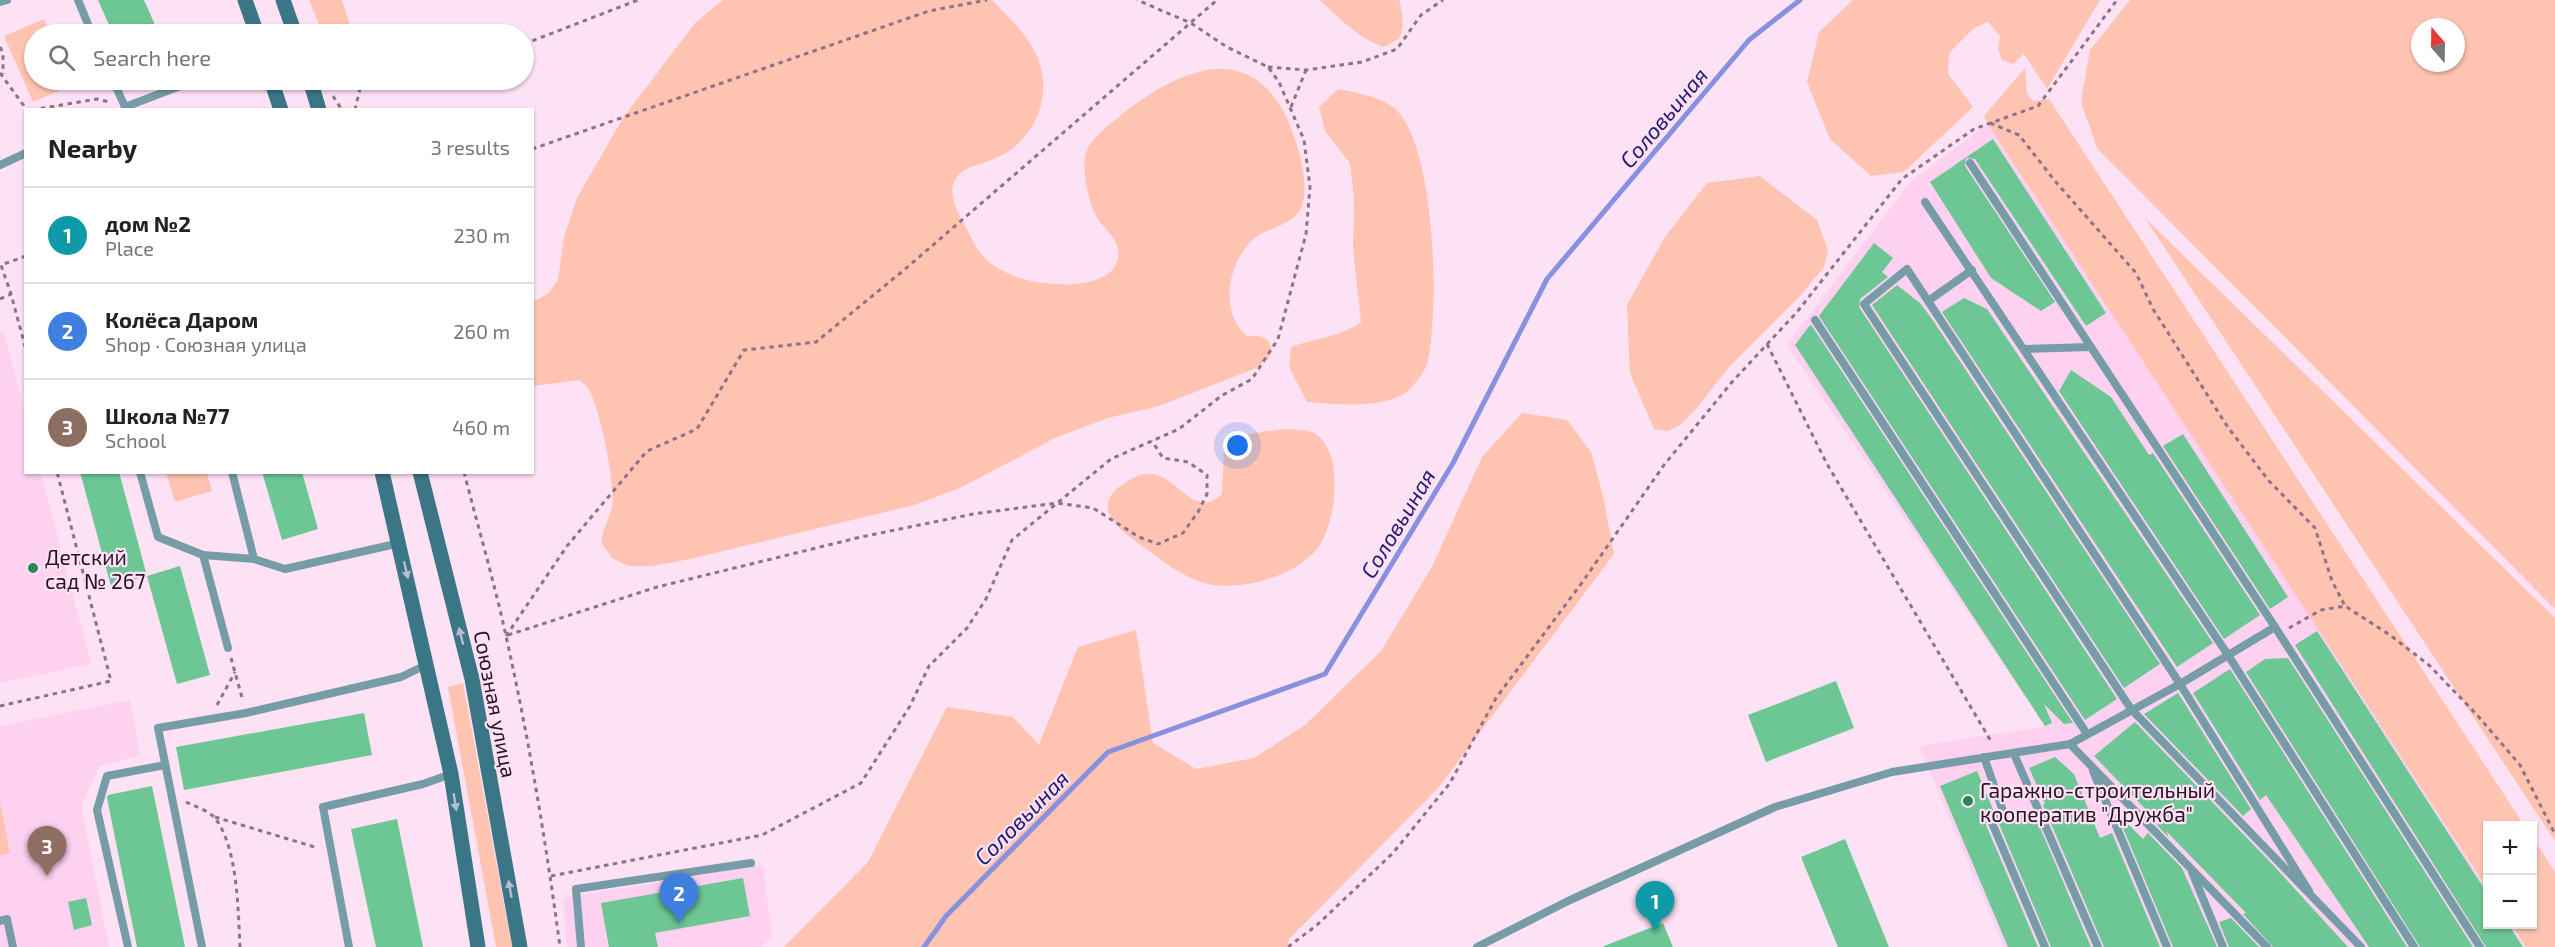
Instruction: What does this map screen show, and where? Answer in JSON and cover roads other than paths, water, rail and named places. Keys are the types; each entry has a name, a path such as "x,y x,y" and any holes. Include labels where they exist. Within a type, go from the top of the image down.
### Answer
{"main road":[{"path":"245,0 253,24"},
{"path":"283,0 291,24"},
{"path":"275,90 280,108"},
{"path":"313,90 318,108"},
{"path":"383,474 428,664 451,774 478,947"},
{"name":"Союзная улица","path":"421,474 472,679 520,947"}],"lane":[{"path":"0,2 7,0"},
{"path":"78,0 89,24"},
{"path":"116,90 122,108 170,90"},
{"path":"0,165 24,154"},
{"path":"1970,163 2277,631 2480,947"},
{"path":"1925,202 2228,655 2414,947"},
{"path":"2309,891 2180,684 1907,269 1864,304 2131,709 2361,947"},
{"path":"1928,301 1972,270"},
{"path":"1815,320 2087,734"},
{"path":"2025,350 2090,346"},
{"path":"141,474 158,537 203,555 254,559 285,569 400,543"},
{"path":"233,474 254,559"},
{"path":"203,555 228,648"},
{"path":"1477,947 1570,900 1775,807 1892,772 2070,744 2228,655 2277,631"},
{"path":"202,947 158,728 246,713 401,677 428,664"},
{"path":"2070,744 2267,947"},
{"path":"2014,754 2098,947"},
{"path":"1984,757 2003,810 1992,823 2045,947"},
{"path":"128,947 97,810 107,776 165,765"},
{"path":"2092,766 2167,947"},
{"path":"349,947 323,807 423,784 451,774"},
{"path":"581,947 576,889 751,863"},
{"path":"2190,867 2223,947"},
{"path":"0,921 7,920 13,947"}],"waterway":[{"name":"Соловьиная","path":"924,947 946,916 1108,752 1325,674 1453,463 1547,279 1749,40 1800,0"}],"place":[{"name":"Детский сад № 267","path":"33,568"},
{"name":"Гаражно-строительный кооператив \"Дружба\"","path":"1968,801"},
{"name":"Школа №77","path":"47,876"},
{"name":"Колёса Даром","path":"679,923"},
{"name":"дом №2","path":"1655,931"}]}
